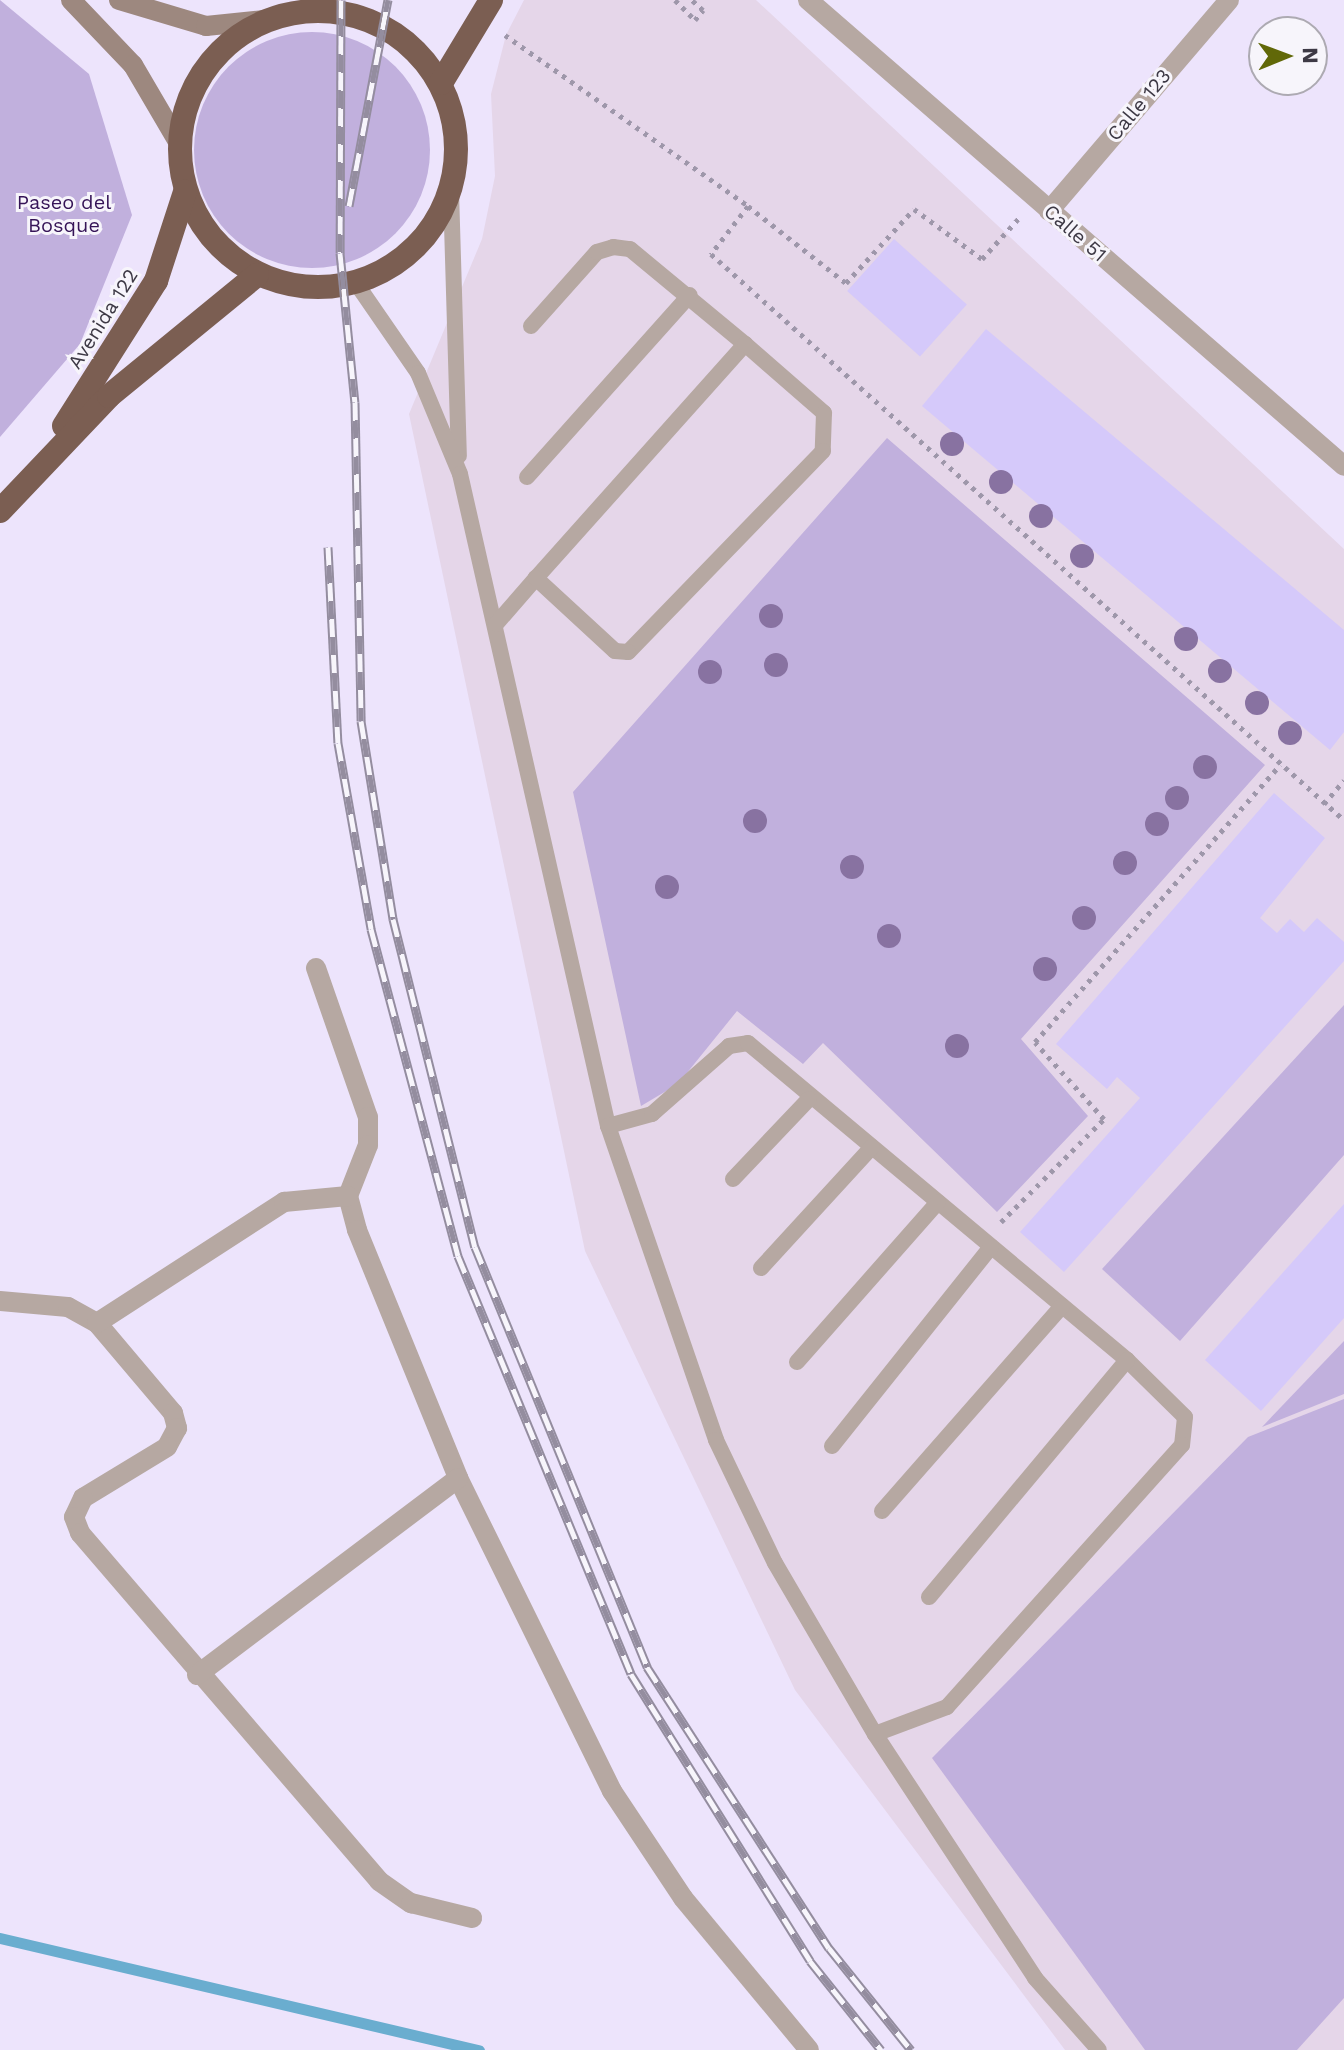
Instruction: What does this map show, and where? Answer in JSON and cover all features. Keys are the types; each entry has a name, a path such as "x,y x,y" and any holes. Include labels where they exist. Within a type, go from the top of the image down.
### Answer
{"highway":[{"path":"321,5 382,24 414,46 441,83 457,136 451,191 425,239 394,266 356,283 315,289 257,275 202,226 185,192 180,145 191,93 221,49 265,20 321,5"},
{"path":"441,83 486,6"},
{"name":"Avenida 122","path":"41,463 156,281 185,192"},
{"name":"Avenida 122","path":"0,511 41,463 109,396 257,275"}],"main road":[{"path":"71,0 133,65 180,145"},
{"path":"119,0 206,26 265,20"}],"street":[{"name":"Calle 51","path":"808,0 1344,466"},
{"name":"Calle 123","path":"1049,211 1229,0"},
{"path":"316,968 368,1117 368,1145 348,1196 458,1478 612,1791 683,1898 809,2050"},
{"path":"97,1323 284,1202 348,1196"},
{"path":"0,1301 68,1307 97,1323 173,1413 177,1428 167,1447 83,1498 74,1517 197,1675 379,1881 411,1903 472,1918"},
{"path":"197,1675 458,1478"}],"lane":[{"path":"451,191 460,474"},
{"path":"531,326 597,252 613,247 630,249 690,295 824,413 823,451 628,652 615,651 536,578"},
{"path":"356,283 418,373 460,474 608,1126 716,1440 775,1563 875,1734 1035,1978 1099,2050"},
{"path":"527,477 690,295"},
{"path":"496,624 745,344"},
{"path":"608,1126 652,1114 738,1041 872,1147 1127,1360 1185,1417 1182,1445 947,1707 875,1734"},
{"path":"733,1179 809,1099"},
{"path":"761,1268 872,1147"},
{"path":"797,1362 938,1202"},
{"path":"832,1446 991,1247"},
{"path":"882,1511 1062,1306"},
{"path":"929,1597 1127,1360"}],"path":[{"path":"675,0 695,20 703,10 692,0"},
{"path":"486,6 846,283 914,209 982,259 1032,196"},
{"path":"748,206 711,254 1344,820"},
{"path":"989,1217 997,1225 1104,1119 1035,1042 1280,765"},
{"path":"1324,804 1344,780"}],"shaded area":[{"path":"524,0 756,0 1344,549 1344,2050 1065,2050 795,1690 585,1251 409,414 482,239 495,176 491,94 506,35"}],"green space":[{"name":"Paseo del Bosque","path":"0,0 89,74 132,215 80,344 0,437"},
{"path":"312,32 335,34 357,41 396,66 421,105 428,127 428,173 421,195 396,234 357,259 335,266 312,268 289,266 267,259 228,234 203,195 196,173 194,150 196,127 203,105 228,66 267,41 289,34"},
{"path":"887,438 1265,765 1021,1039 1088,1116 997,1212 823,1043 803,1064 737,1011 678,1084 641,1106 573,792"},
{"path":"1344,1005 1344,1155 1180,1341 1102,1269"},
{"path":"1344,1341 1344,1394 1262,1427"},
{"path":"1344,1399 1344,1998 1297,2050 1145,2050 932,1758 1248,1437"}],"building":[{"path":"894,239 967,305 920,357 847,291"},
{"path":"986,329 1344,630 1344,732 1330,750 922,406"},
{"path":"1274,793 1325,838 1260,918 1277,933 1290,919 1304,932 1317,918 1344,942 1344,961 1064,1272 1020,1232 1140,1098 1117,1077 1107,1089 1056,1044"},
{"path":"1344,1204 1344,1318 1261,1411 1205,1360"}],"waterway":[{"path":"0,1938 479,2050"}],"railway":[{"path":"341,0 340,253 355,402 361,721 393,919 475,1247 647,1667 829,1948 911,2050"},
{"path":"349,206 388,0"},
{"path":"328,547 338,743 371,929 458,1256 631,1674 810,1961 881,2050"}]}
